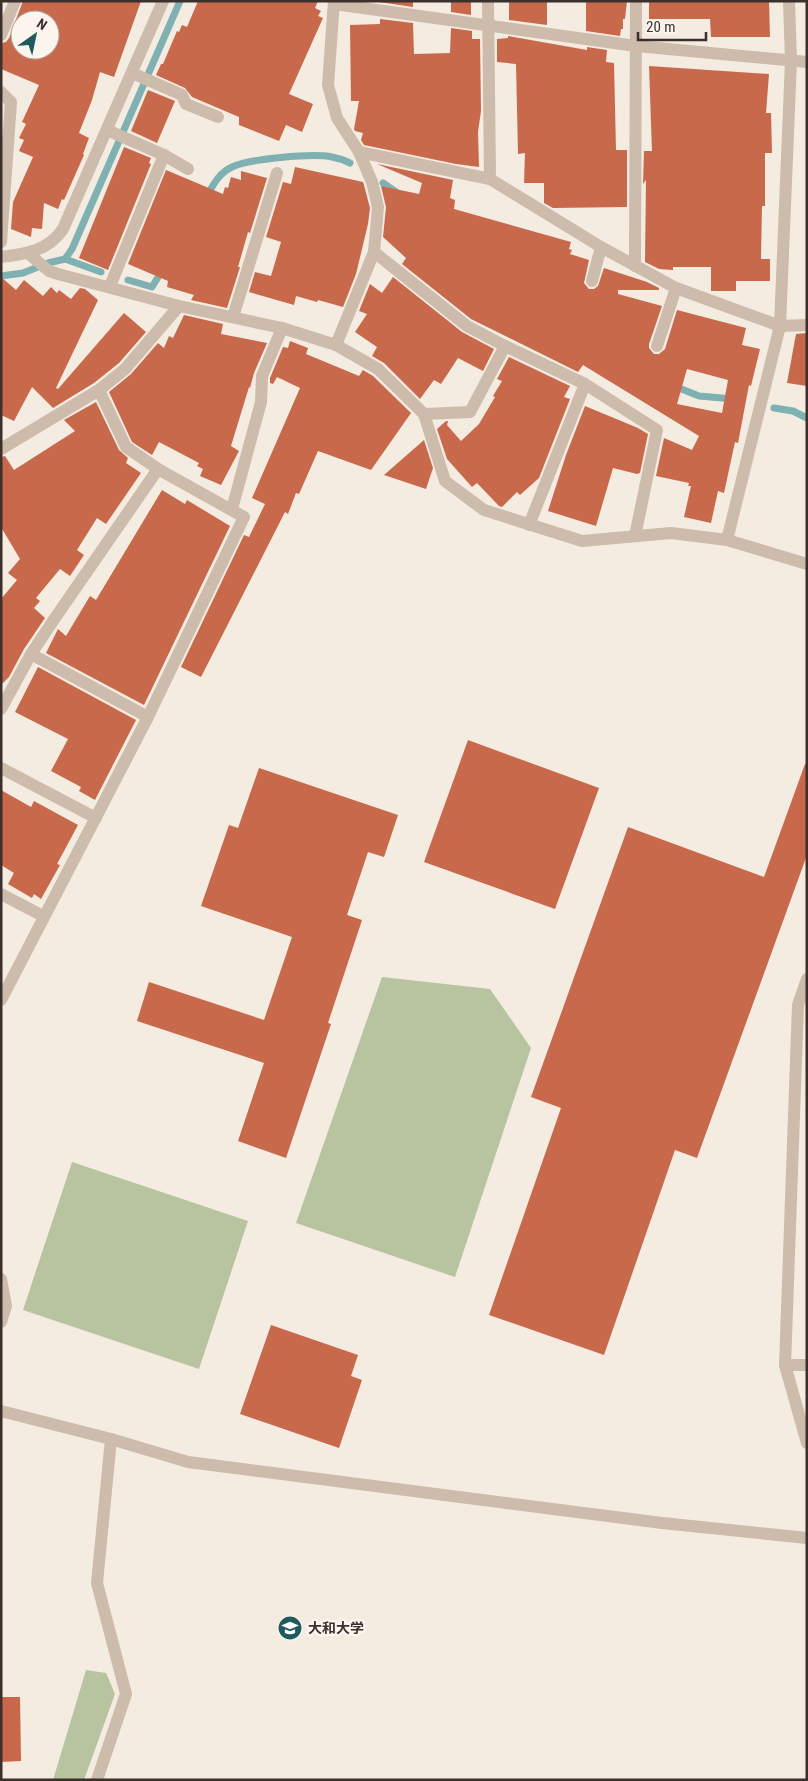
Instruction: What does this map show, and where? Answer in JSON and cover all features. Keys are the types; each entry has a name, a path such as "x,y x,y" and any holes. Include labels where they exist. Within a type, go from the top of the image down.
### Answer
{"street":[{"path":"1,35 15,1"},
{"path":"1,256 33,257 54,241 63,229 136,74 163,1"},
{"path":"488,1 490,178"},
{"path":"635,266 636,1"},
{"path":"727,540 780,326 791,61 789,1"},
{"path":"336,345 374,252 378,207 372,182 359,152 337,118 328,85 334,3 636,46 807,62"},
{"path":"136,74 182,95 186,104 218,117"},
{"path":"1,92 11,102 1,242"},
{"path":"110,132 164,155 188,169"},
{"path":"359,152 490,178 602,247 676,288 780,326 807,326"},
{"path":"110,286 164,155"},
{"path":"233,317 277,173"},
{"path":"592,281 602,247"},
{"path":"374,252 467,326 586,384 657,430 635,536"},
{"path":"33,257 49,271 180,306 282,328 336,345 378,369 424,414 445,482 484,510 582,542 671,533 727,540 807,564"},
{"path":"658,346 676,288"},
{"path":"1,449 99,390 125,369 180,306"},
{"path":"232,509 262,402 262,376 282,328"},
{"path":"424,414 470,412 505,346"},
{"path":"529,524 586,384"},
{"path":"1,1000 148,717 244,517 158,469 126,447 99,390"},
{"path":"1,708 31,654 158,469"},
{"path":"31,654 148,717"},
{"path":"1,768 96,818"},
{"path":"1,894 43,916"},
{"path":"807,978 798,1005 785,1365 807,1443"},
{"path":"1,1279 6,1306 1,1322"},
{"path":"785,1365 807,1365"},
{"path":"1,1410 111,1439 188,1462 662,1523 807,1538"},
{"path":"97,1780 126,1694 97,1582 111,1439"}],"green space":[{"path":"382,977 490,989 531,1048 455,1277 296,1223"},
{"path":"72,1162 248,1221 199,1369 23,1310"},
{"path":"86,1670 106,1673 115,1694 84,1780 53,1780"}],"building":[{"path":"23,1 141,1 114,77 100,72 92,100 79,133 89,138 84,155 64,200 62,199 58,209 44,203 42,229 32,228 31,237 11,229 13,202 33,157 19,151 24,140 19,138 26,124 22,122 39,85 1,69 1,43 6,42 10,35 10,60 60,60 60,10 20,10"},
{"path":"198,1 318,1 315,8 321,11 318,16 323,18 289,94 313,104 302,132 286,125 279,141 239,125 239,117 192,97 185,88 156,75 161,64 163,64 177,31 179,32 182,25 187,27"},
{"path":"413,1 413,7 379,2"},
{"path":"451,1 471,1 471,15 451,12"},
{"path":"509,1 547,1 547,25 509,20"},
{"path":"586,1 627,1 623,29 621,29 620,36 586,31"},
{"path":"649,1 769,1 770,37 711,37 710,19 649,19"},
{"path":"380,19 413,23 414,54 450,53 451,28 472,31 472,39 480,39 481,111 478,132 479,167 364,145 361,140 363,133 354,129 359,101 351,101 350,25 380,24"},
{"path":"508,36 587,50 587,47 607,50 606,62 614,63 616,150 627,150 627,207 553,208 544,203 544,183 524,183 525,153 518,154 516,64 497,62 497,39 508,38"},
{"path":"649,66 769,74 766,113 771,113 772,153 765,153 765,206 762,206 761,259 770,259 770,281 736,281 736,291 711,291 711,267 673,267 673,270 659,269 645,262 646,180 643,184 644,151 652,151"},
{"path":"148,90 175,101 157,143 131,131"},
{"path":"124,147 151,158 149,163 151,164 108,270 79,258"},
{"path":"377,164 453,180 450,198 455,200 454,209 571,242 569,249 572,250 570,254 589,260 584,283 589,289 594,289 598,286 604,268 647,282 659,288 659,290 618,290 618,294 662,306 649,344 649,348 654,354 659,354 665,349 677,310 746,328 742,345 760,349 751,386 749,385 738,443 735,442 724,493 718,491 711,523 684,517 691,486 688,486 689,483 656,476 664,438 692,450 699,436 583,365 578,372 471,319 402,264 406,258 383,237 386,207 381,186 419,194 422,183","holes":["687,369 728,380 722,413 677,404"]},
{"path":"295,167 363,182 370,208 368,224 356,274 343,307 296,296 294,305 249,292 255,272 271,276 281,242 266,237 283,182 291,184"},
{"path":"166,170 223,194 225,187 228,188 231,177 241,180 241,171 267,178 250,233 248,232 238,267 240,267 227,308 191,300 194,295 167,287 168,281 128,264"},
{"path":"1,277 16,290 24,280 43,296 51,287 57,293 59,290 71,299 80,288 85,289 98,300 56,388 58,389 124,313 146,332 119,363 94,383 53,408 32,387 14,421 1,415"},
{"path":"393,277 462,332 494,349 483,371 458,358 441,384 434,380 420,399 384,363 372,356 377,347 355,332 367,314 359,311 370,284 382,293"},
{"path":"184,315 223,324 221,334 267,343 249,387 231,446 239,451 221,485 200,476 203,469 197,466 199,463 159,442 152,455 132,442 109,392 131,374 158,343 164,348 169,336 173,338"},
{"path":"807,333 807,386 787,383 796,334"},
{"path":"290,341 308,348 306,354 359,376 363,370 373,376 411,413 371,470 318,451 299,494 296,493 288,514 285,512 201,677 181,667 244,535 249,537 265,504 252,498 300,388 277,377 273,384 270,383 270,378 283,347 288,348"},
{"path":"509,357 570,386 564,397 570,399 539,478 520,495 517,492 502,507 477,483 472,487 447,459 437,429 448,421 447,425 461,441 479,424 495,397 493,396 502,381 497,379"},
{"path":"96,402 119,450 128,458 126,463 141,473 106,524 97,518 77,550 84,555 70,576 60,569 36,598 40,601 34,608 45,618 24,649 9,677 1,685 1,599 17,580 8,573 20,559 1,527 1,457 5,456 14,470 75,431 64,420"},
{"path":"585,406 648,434 640,473 637,474 613,468 596,526 548,511 566,455"},
{"path":"424,440 433,468 426,489 384,475"},
{"path":"162,490 185,504 187,500 230,526 144,705 46,653 58,629 66,636 90,596 96,600"},
{"path":"38,667 136,720 95,800 79,791 81,787 51,771 68,739 15,712"},
{"path":"468,740 599,788 555,909 424,862"},
{"path":"805,764 807,765 807,855 697,1158 675,1150 604,1355 489,1315 561,1108 531,1097 628,827 764,877"},
{"path":"259,768 398,815 384,857 368,852 347,915 362,920 328,1023 331,1024 286,1158 238,1141 264,1063 137,1021 149,982 264,1020 292,937 201,906 229,825 238,828"},
{"path":"1,790 31,807 34,801 78,825 57,864 60,865 41,899 34,894 32,898 8,884 14,873 1,865"},
{"path":"271,1325 358,1355 351,1376 362,1380 339,1448 240,1414"},
{"path":"1,1697 20,1697 21,1761 1,1762"}],"waterway":[{"path":"1,276 23,273 48,263 65,259 72,249 180,1"},
{"path":"207,196 223,173 240,164 296,156 332,157 350,163"},
{"path":"383,183 396,192"},
{"path":"65,259 101,272"},
{"path":"128,280 152,287 163,269"},
{"path":"674,386 699,396 733,399"},
{"path":"774,408 793,411 807,418"}],"place":[{"name":"大和大学","path":"290,1628"}]}
